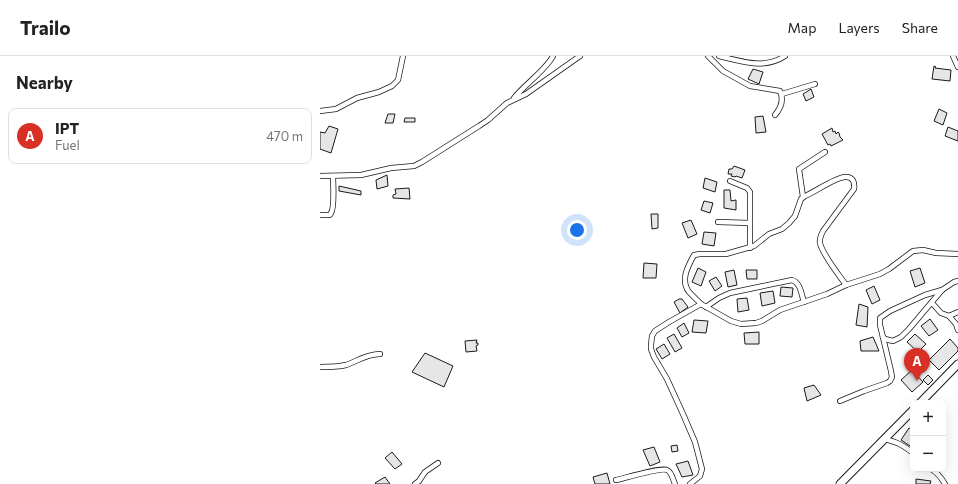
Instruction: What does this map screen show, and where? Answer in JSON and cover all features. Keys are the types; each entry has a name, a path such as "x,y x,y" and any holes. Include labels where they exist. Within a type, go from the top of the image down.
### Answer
{"main road":[{"path":"923,400 958,364"},
{"path":"840,484 910,413"}],"street":[{"path":"320,111 336,109 357,98 379,92 392,86 398,80 403,56"},
{"path":"513,99 553,56"},
{"path":"320,176 361,175 390,168 417,165 488,120 504,104 526,94 580,56"},
{"path":"708,56 723,71 750,86 778,90 781,92 782,104 775,115"},
{"path":"719,56 745,63 759,64 770,63 785,56"},
{"path":"953,56 958,67"},
{"path":"782,94 815,84"},
{"path":"803,197 799,169 825,152"},
{"path":"320,215 329,215 331,213 333,202 333,176"},
{"path":"846,285 823,251 820,244 820,238 823,231 853,191 854,181 850,177 845,176 803,197 795,216 789,223 782,229 769,234 756,245 726,254 694,255 686,270 685,280 690,293 701,304 731,321 741,324 750,324 762,321 780,310 827,294 846,285 885,271 913,251 923,250 936,253 958,254"},
{"path":"730,181 746,187 750,194 750,248"},
{"path":"718,222 750,223"},
{"path":"706,307 719,298 730,293 792,280 798,283 804,302"},
{"path":"840,400 887,384 892,377 879,322 882,316 895,308 925,295 942,290 958,281"},
{"path":"883,337 890,340 895,340 900,337 909,329 942,290"},
{"path":"932,303 941,313 949,316 956,324 958,330"},
{"path":"690,484 700,476 702,471 700,462 683,414 667,379 654,357 651,349 651,340 658,328 701,304"},
{"path":"949,316 958,312"},
{"path":"320,367 341,366 368,355 380,354"},
{"path":"884,440 900,444 910,450"},
{"path":"415,484 425,472 438,464"},
{"path":"616,480 666,469 671,474 675,484"},
{"path":"936,472 941,477 945,484"}],"building":[{"path":"934,66 936,67 935,68 951,70 950,81 932,79"},
{"path":"753,69 763,72 759,84 748,79"},
{"path":"811,89 814,97 806,101 803,94"},
{"path":"939,109 947,113 943,125 934,121"},
{"path":"388,114 395,114 393,123 385,123"},
{"path":"763,116 766,132 756,133 755,117"},
{"path":"405,118 415,118 415,122 404,122"},
{"path":"329,126 338,129 331,153 320,149 320,132 325,133"},
{"path":"948,127 958,131 958,141 945,136"},
{"path":"832,128 833,132 835,131 836,134 838,132 843,140 831,146 830,144 828,145 822,134"},
{"path":"734,166 745,170 742,178 728,174 729,169 732,169"},
{"path":"387,175 388,186 377,189 376,180"},
{"path":"705,178 717,182 715,192 703,188"},
{"path":"339,186 361,191 361,195 339,191"},
{"path":"409,188 410,199 393,198 393,195 396,194 395,189"},
{"path":"724,190 730,190 731,201 736,200 736,210 724,208"},
{"path":"704,201 713,203 710,213 701,210"},
{"path":"651,214 658,214 658,228 652,229"},
{"path":"691,220 697,234 688,238 682,223"},
{"path":"704,232 716,233 714,246 702,244"},
{"path":"644,263 657,264 656,278 643,278"},
{"path":"698,268 706,272 701,286 692,282"},
{"path":"920,268 925,283 915,287 910,271"},
{"path":"734,270 737,285 728,287 725,272"},
{"path":"746,270 757,270 757,279 747,279"},
{"path":"716,277 722,286 715,291 709,281"},
{"path":"874,286 880,300 872,304 866,290"},
{"path":"781,287 793,288 792,297 780,296"},
{"path":"773,291 775,303 762,306 760,293"},
{"path":"747,298 749,310 738,312 737,299"},
{"path":"682,299 688,307 680,313 674,302"},
{"path":"859,304 868,307 867,327 856,325"},
{"path":"930,319 938,330 929,336 921,326"},
{"path":"694,320 708,321 706,333 692,332"},
{"path":"684,323 689,333 682,337 677,328"},
{"path":"759,332 759,344 745,344 744,333"},
{"path":"674,334 682,348 675,352 667,338"},
{"path":"915,334 926,344 918,352 907,342"},
{"path":"873,337 879,351 861,351 860,341"},
{"path":"950,339 958,348 958,351 939,370 929,360"},
{"path":"477,340 477,351 466,352 465,341"},
{"path":"664,344 670,354 662,359 656,349"},
{"path":"425,353 453,366 444,387 412,372"},
{"path":"912,370 923,382 912,392 901,380"},
{"path":"928,375 933,380 928,385 923,380"},
{"path":"814,385 821,395 807,401 804,388"},
{"path":"909,428 910,428 910,446 901,440"},
{"path":"677,445 678,451 672,452 671,446"},
{"path":"654,447 660,462 650,466 643,450"},
{"path":"392,452 402,464 395,469 385,458"},
{"path":"688,461 693,475 682,477 676,464"},
{"path":"607,473 610,484 595,484 593,477"},
{"path":"385,477 390,484 375,483"},
{"path":"916,479 931,481 930,484 916,484"}],"place":[{"name":"IPT","path":"917,381"}]}
